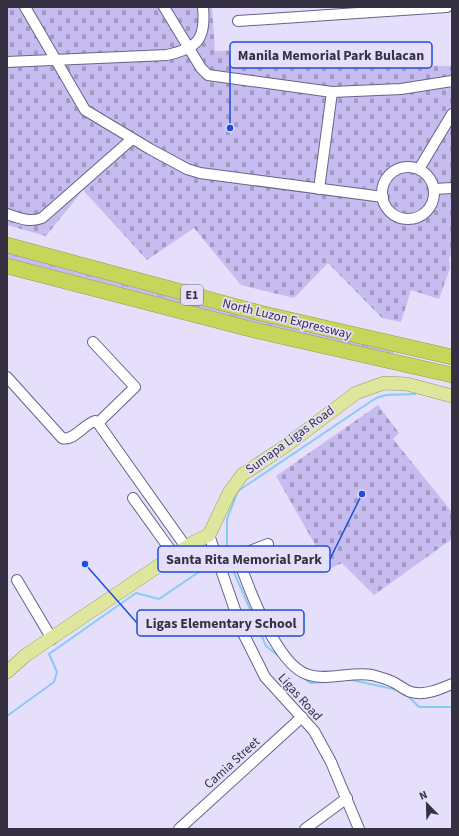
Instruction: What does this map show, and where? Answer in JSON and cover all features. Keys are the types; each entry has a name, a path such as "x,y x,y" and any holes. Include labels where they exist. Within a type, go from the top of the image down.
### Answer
{"highway":[{"name":"North Luzon Expressway","path":"7,245 260,313 452,357"},
{"name":"North Luzon Expressway","path":"7,266 254,330 452,375"}],"main road":[{"name":"Sumapa Ligas Road","path":"209,535 229,493 242,475 287,445 356,393 384,383 407,384 452,396"},
{"path":"7,672 26,656 174,555 209,535"}],"street":[{"path":"25,7 85,110 132,139 194,171 383,197"},
{"path":"164,7 201,68 208,75 332,92 401,89 452,81"},
{"path":"7,62 167,55 189,48 203,34 205,24 203,7"},
{"path":"238,21 346,10 447,7"},
{"path":"319,188 332,92"},
{"path":"419,169 452,114"},
{"path":"7,214 28,221 36,221 42,218 132,139"},
{"path":"403,168 419,169 429,177 434,189 434,197 428,209 418,217 410,219 401,218 393,214 388,209 383,197 383,189 390,175 403,168"},
{"path":"434,189 452,188"},
{"path":"93,342 134,387 98,423"},
{"path":"7,376 62,438 70,438 90,422 98,423 186,547"},
{"path":"133,498 174,555"},
{"name":"Ligas Road","path":"209,535 228,559 243,633 265,677 314,731 331,762 359,829"},
{"path":"268,544 228,559 285,656 302,673 310,676 366,674 380,677 411,692 417,693 431,692 452,684"},
{"path":"17,580 52,638"},
{"name":"Camia Street","path":"179,829 302,717"},
{"path":"305,829 347,798"}],"green space":[{"path":"7,7 212,7 215,51 410,44 398,65 452,66 452,254 449,258 450,268 439,299 411,290 401,322 382,318 328,263 294,298 241,285 194,228 147,260 83,190 46,236 7,225"},
{"path":"7,250 395,349 393,355 206,314 7,262"},
{"path":"378,405 399,433 393,439 452,512 452,539 374,595 342,563 329,569 276,476"}],"waterway":[{"path":"227,557 227,519 238,491 376,398 386,395 415,394"},
{"path":"7,716 54,682 57,672 49,654 136,593 159,599 215,561"},
{"path":"230,563 266,646 281,658"},
{"path":"304,678 310,683 325,682"},
{"path":"347,679 398,690"},
{"path":"408,696 419,707 452,707"}],"place":[{"name":"Manila Memorial Park Bulacan","path":"230,128"},
{"name":"Santa Rita Memorial Park","path":"362,494"},
{"name":"Ligas Elementary School","path":"85,564"}]}
